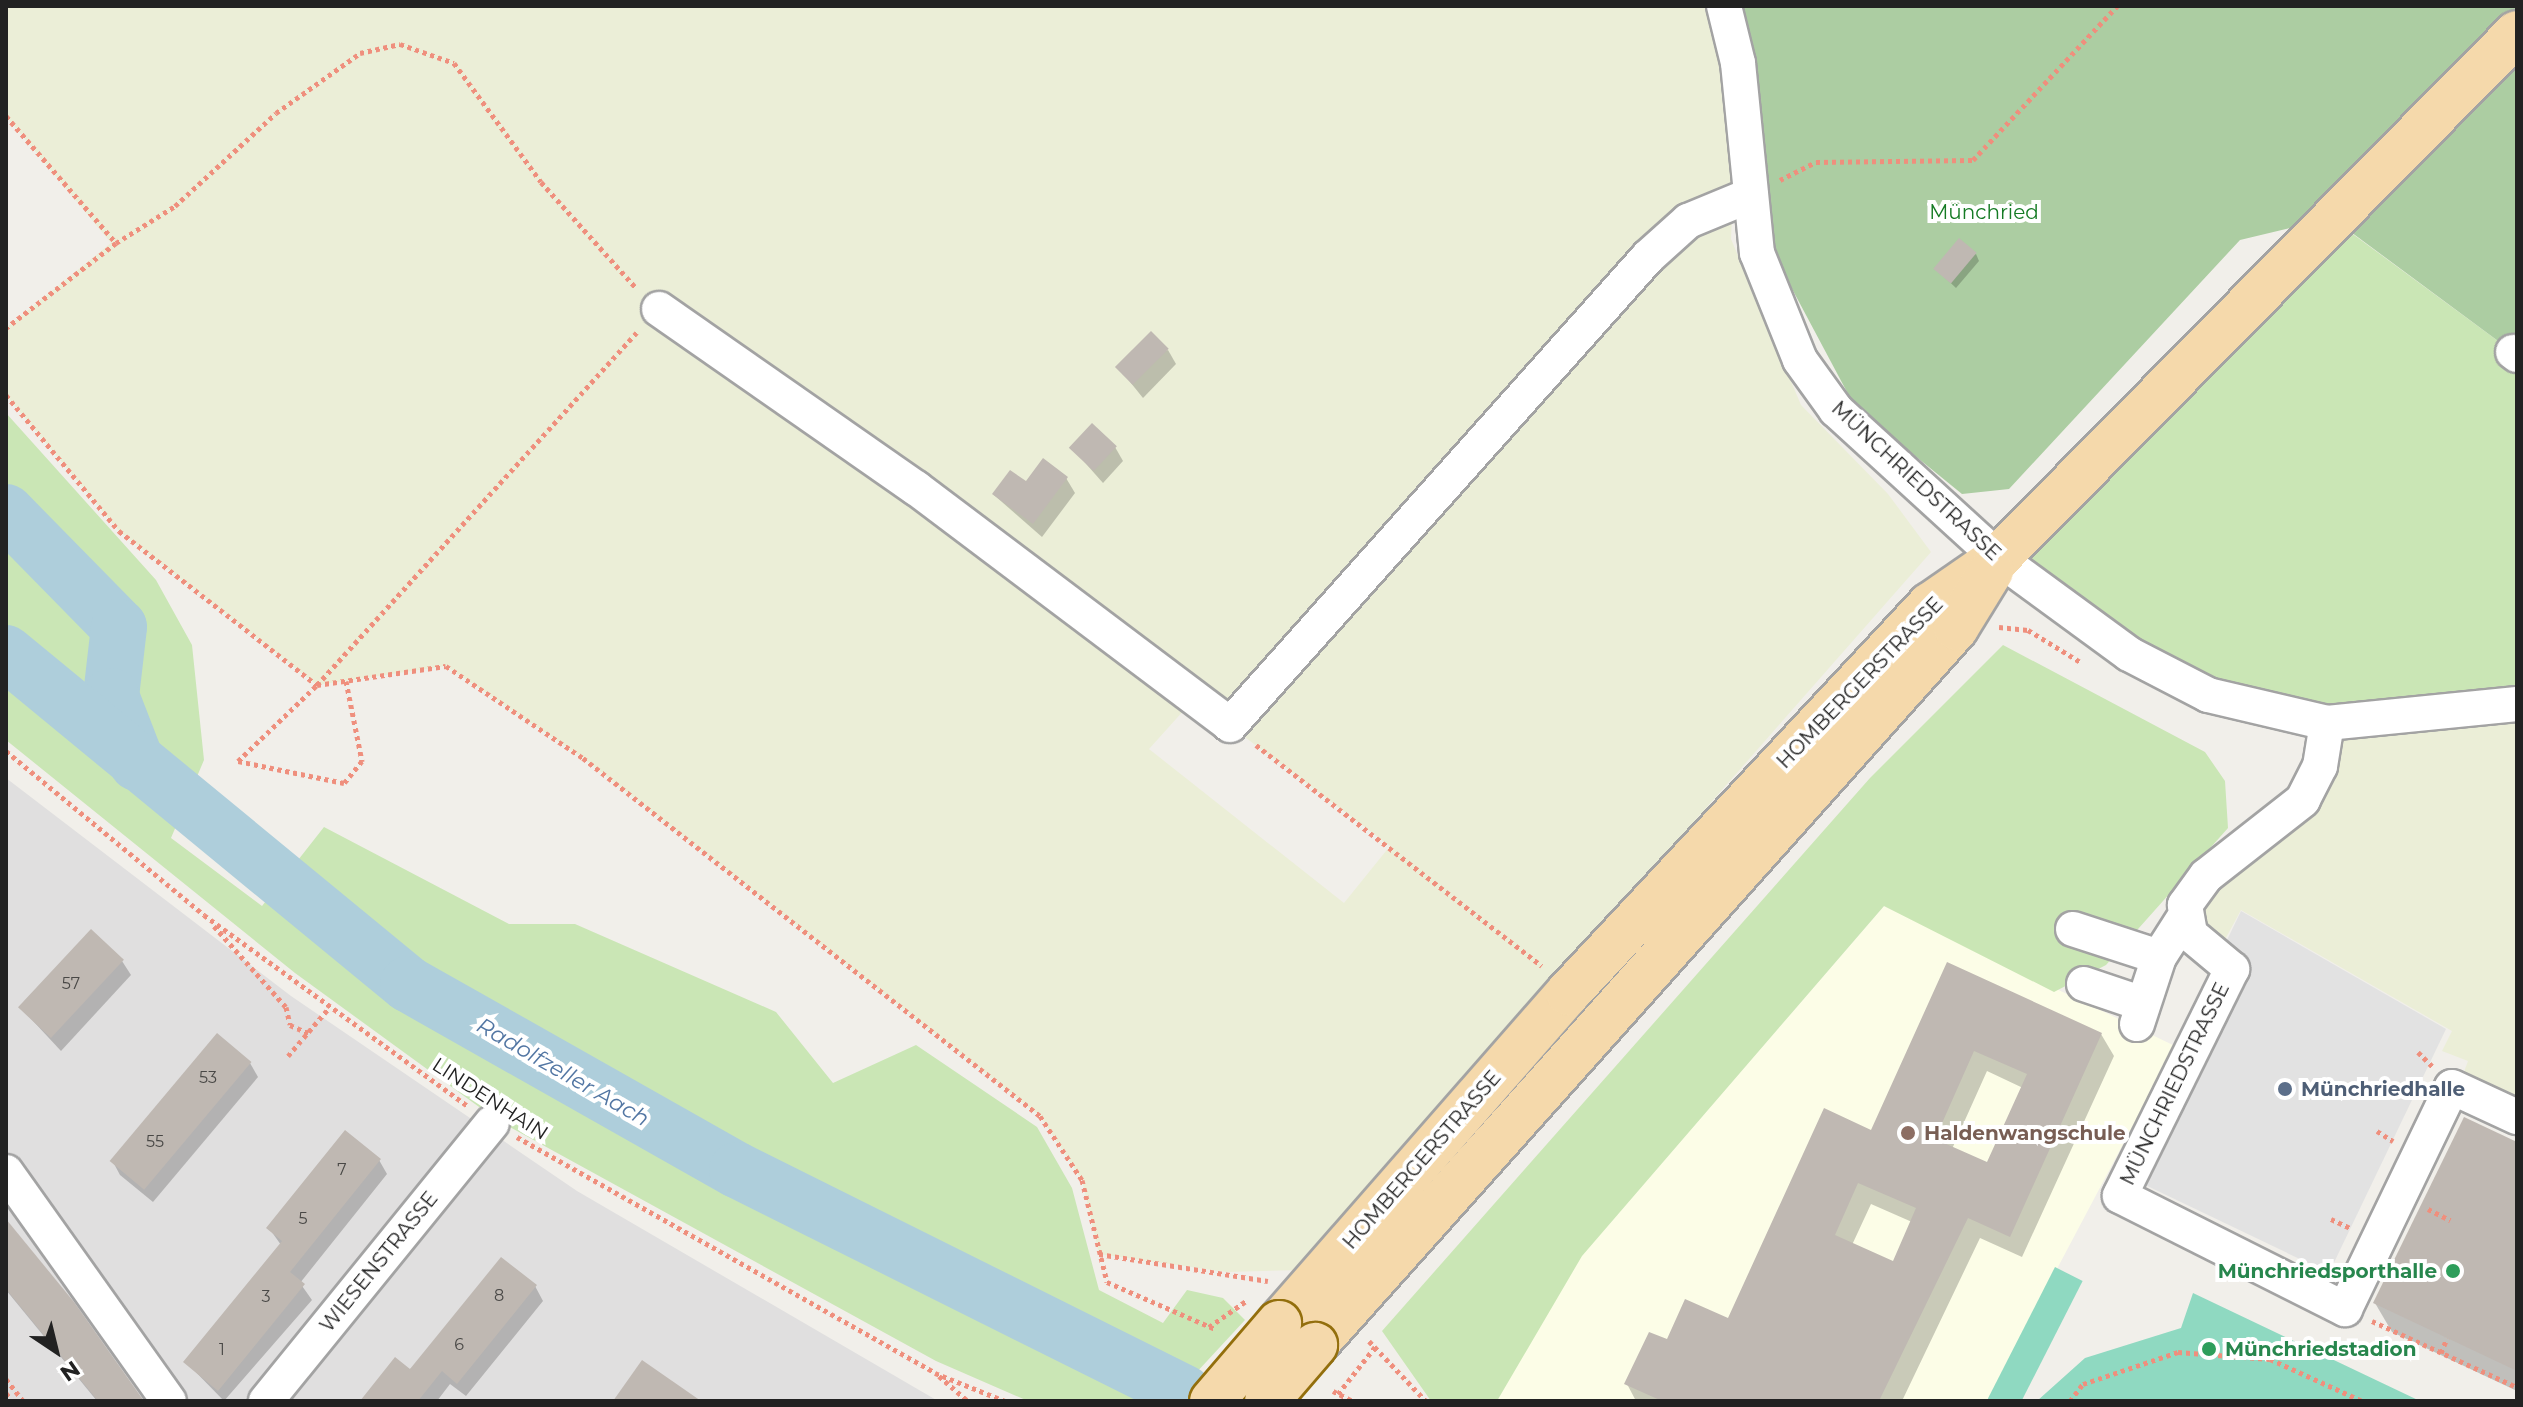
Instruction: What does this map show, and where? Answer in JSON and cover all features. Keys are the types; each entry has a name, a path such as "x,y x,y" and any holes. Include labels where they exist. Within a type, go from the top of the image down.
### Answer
{"main road":[{"name":"HOMBERGERSTRASSE","path":"1212,1401 1304,1310 1568,993 1930,605 1998,558 2517,33"},
{"name":"HOMBERGERSTRASSE","path":"1267,1401 1304,1310"}],"street":[{"name":"MÜNCHRIEDSTRASSE","path":"1724,6 1757,253 1800,360 1836,410 1998,558 2129,654 2208,695 2327,723 2517,704"},
{"path":"659,309 916,488 1230,725 1648,257 1688,221 1751,195"},
{"path":"2084,984 2140,1014 2159,957 2206,876 2303,800 2320,766 2327,723"},
{"name":"MÜNCHRIEDSTRASSE","path":"2182,921 2219,961 2232,969 2120,1196 2345,1309"},
{"path":"2073,929 2159,957"},
{"path":"2345,1309 2452,1087 2517,1117"},
{"name":"WIESENSTRASSE","path":"266,1401 492,1123"},
{"path":"6,1173 169,1401"}],"path":[{"path":"1751,195 1816,162 1973,160 2117,6"},
{"path":"6,328 116,243 175,206 276,113 360,53 400,44 454,63 569,216 659,309 317,685 238,761 344,783 362,761 346,681"},
{"path":"6,116 116,243"},
{"path":"6,395 119,531 317,685 446,666 583,758 1040,1116 1082,1180 1107,1282 1212,1328 1304,1310"},
{"path":"1993,628 2028,630 2096,670"},
{"path":"1230,725 1527,949"},
{"name":"LINDENHAIN","path":"6,751 204,915 328,1009 492,1123 935,1373 1005,1401"},
{"path":"204,915 286,1007 290,1025 308,1033"},
{"path":"288,1056 328,1009"},
{"path":"1099,1254 1304,1310 1375,1347 1426,1401"},
{"path":"2345,1309 2517,1387"},
{"path":"2441,1353 2447,1338"},
{"path":"1353,1401 1336,1392 1375,1347"},
{"path":"2070,1401 2083,1384 2178,1352 2270,1359 2362,1401"},
{"path":"935,1373 968,1401"},
{"path":"6,1379 23,1401"},
{"path":"6,1393 12,1401"}],"shaded area":[{"path":"6,6 1720,6 1734,168 1731,239 1801,405 1888,494 1931,552 1300,1270 1227,1272 1099,1254 1082,1180 1040,1116 583,758 446,666 317,685 119,531 6,395 6,328 111,243 6,116","holes":["1194,699 1390,846 1344,903 1149,749"]},
{"path":"2517,704 2517,1106 2461,1080 2468,1061 2442,1051 2452,1031 2241,910 2222,945 2185,905 2303,800 2327,723"},
{"path":"6,778 291,996 577,1191 938,1401 6,1401"},
{"name":"Haldenwangschule","path":"1884,906 2175,1046 1987,1401 1456,1401"},
{"name":"Münchriedhalle","path":"2241,911 2446,1029 2329,1273 2139,1182 2164,1071"}],"green space":[{"name":"Münchried","path":"1728,6 2517,6 2517,355 2332,218 2240,240 2009,489 1962,494 1855,407 1774,255"},
{"path":"2331,218 2517,355 2517,704 2327,723 2208,695 1998,558"},
{"path":"6,413 156,580 192,645 204,760 171,838 262,906 324,827 509,924 575,924 776,1012 833,1083 916,1045 1037,1127 1072,1188 1099,1290 1163,1323 1187,1290 1223,1298 1245,1320 1170,1401 1028,1401 936,1361 497,1120 295,973 6,740"},
{"path":"2003,645 2205,752 2225,781 2228,828 2106,965 2054,992 1884,906 1582,1256 1497,1401 1431,1401 1382,1331 1870,778"},
{"path":"2055,1267 2083,1281 2022,1401 1988,1399"},
{"name":"Münchriedstadion","path":"2193,1293 2420,1401 2037,1401 2085,1358 2181,1328"}],"building":[{"path":"1959,238 1977,253 1951,283 1933,269"},
{"path":"1151,331 1169,349 1133,385 1115,367"},
{"path":"1092,423 1117,446 1094,471 1069,448"},
{"path":"1043,458 1068,477 1033,524 992,494 1010,470 1026,481"},
{"path":"91,929 124,960 51,1038 18,1007"},
{"path":"1947,962 2102,1033 2010,1237 1968,1218 1879,1401 1662,1401 1624,1384 1649,1332 1667,1339 1685,1299 1728,1318 1824,1108 1871,1130","holes":["1974,1051 2027,1074 1987,1162 1935,1139","1858,1183 1916,1208 1893,1261 1835,1235"]},
{"path":"217,1033 251,1062 144,1190 110,1161"},
{"name":"Münchriedsporthalle","path":"2464,1117 2517,1142 2517,1371 2373,1303"},
{"path":"345,1130 381,1159 290,1272 305,1284 218,1391 183,1362 282,1241 266,1228"},
{"path":"6,1219 74,1302 144,1401 98,1401 6,1289"},
{"path":"501,1257 537,1285 457,1384 442,1371 418,1401 360,1401 395,1357 410,1369"},
{"path":"642,1360 701,1401 613,1401"}],"waterway":[{"path":"6,512 119,627 111,696 137,763"},
{"name":"Radolfzeller Aach","path":"6,653 408,984 737,1170 1184,1393"}],"place":[{"name":"Münchriedhalle","path":"2285,1089"},
{"name":"Haldenwangschule","path":"1908,1133"},
{"name":"Münchriedsporthalle","path":"2453,1271"},
{"name":"Münchriedstadion","path":"2209,1349"}]}
